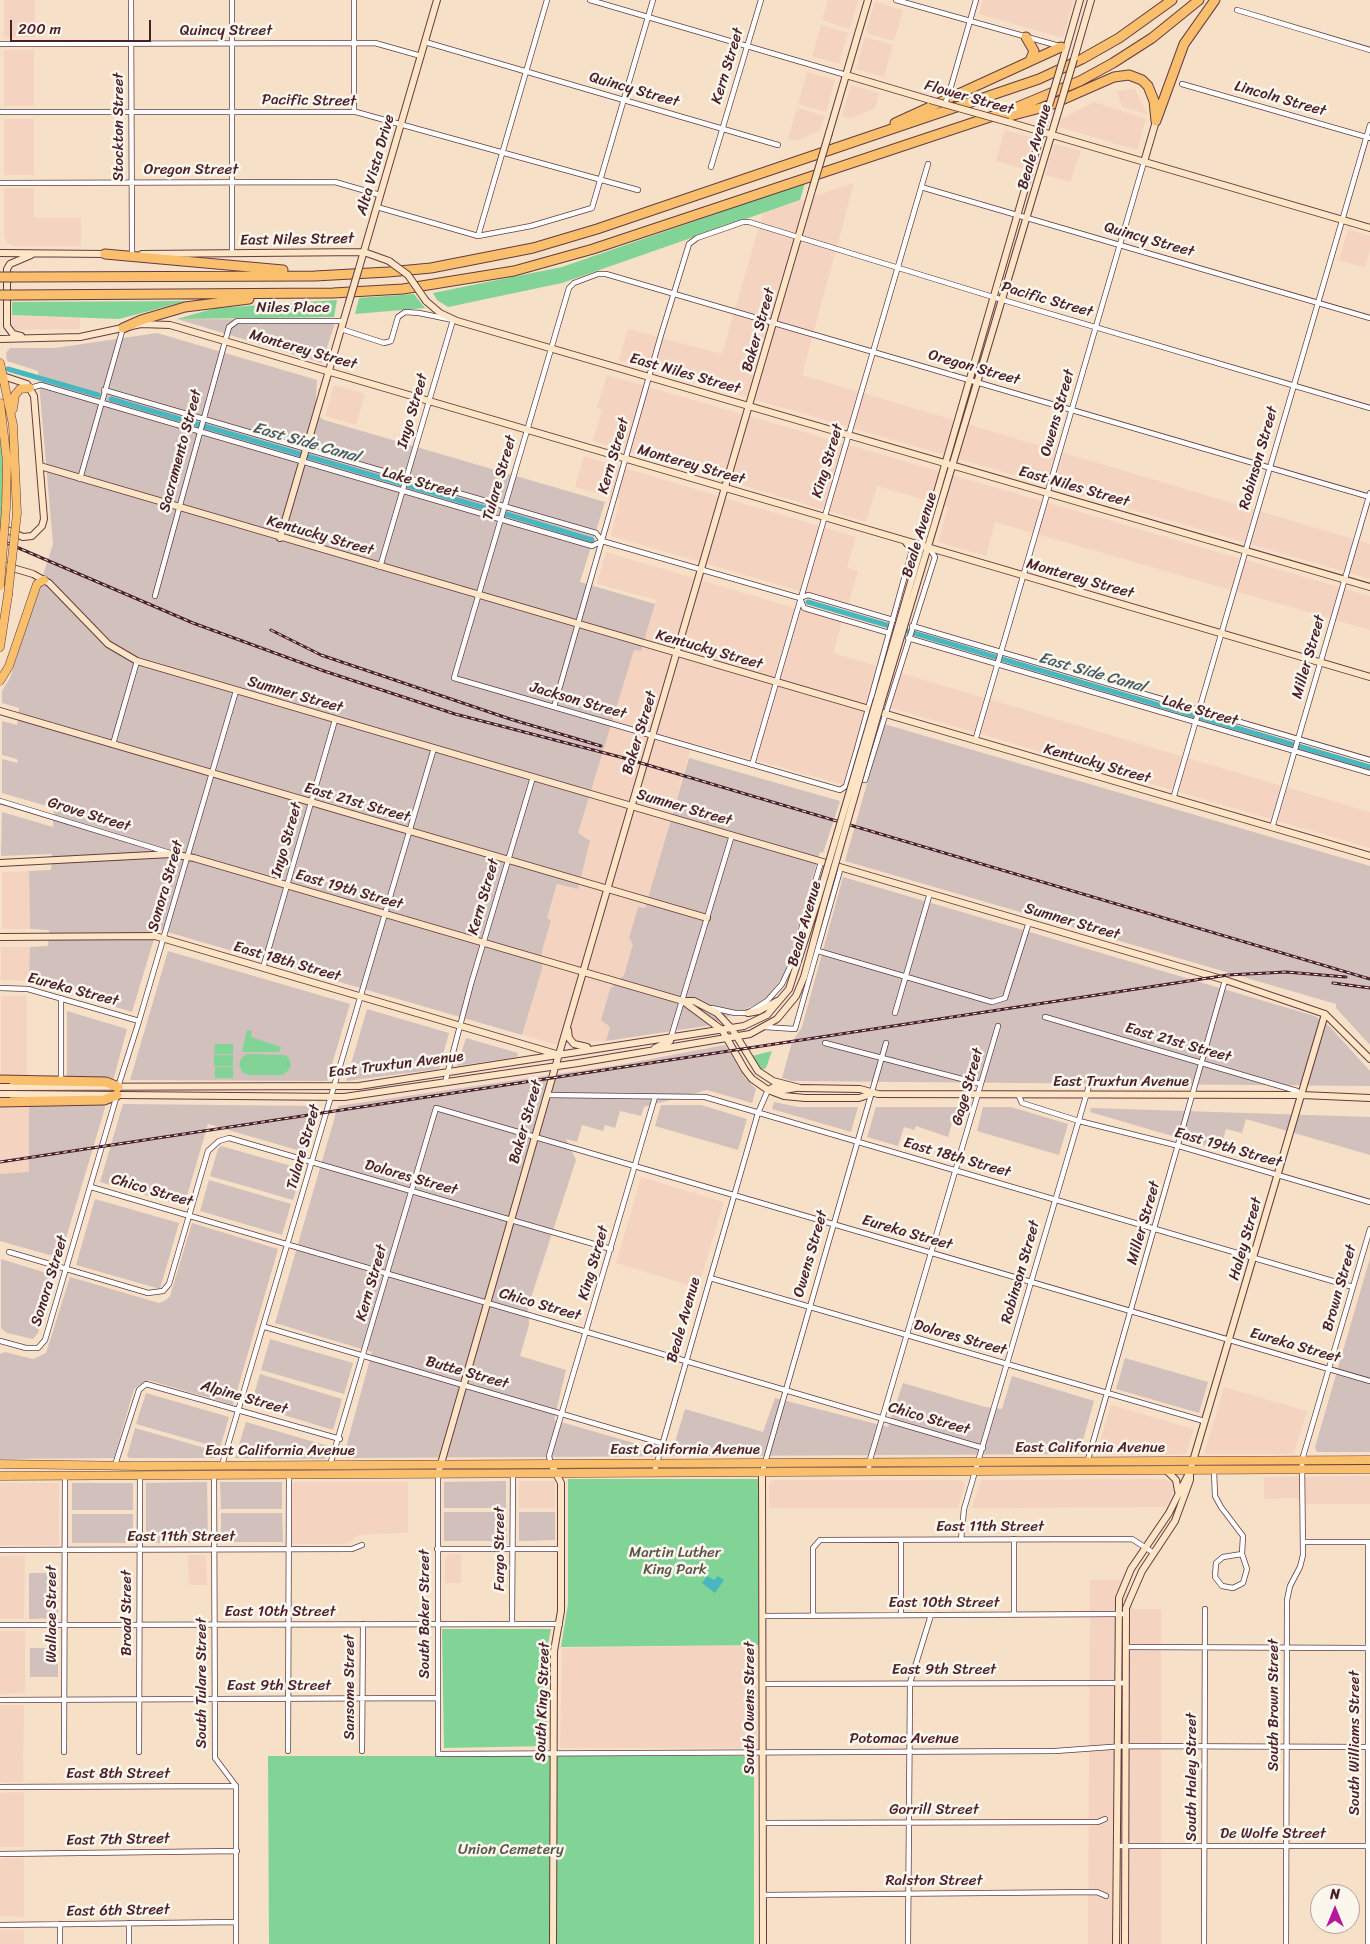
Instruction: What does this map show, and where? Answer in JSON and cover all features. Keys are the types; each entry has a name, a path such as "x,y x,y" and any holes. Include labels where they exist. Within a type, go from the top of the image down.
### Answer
{"highway":[{"path":"0,277 315,276 431,268 532,248 597,229 986,98 1056,71 1082,60 1119,38 1172,0"},
{"path":"0,295 298,294 403,289 514,271 602,246 1008,111 1080,81 1152,38 1199,0"},
{"path":"1156,121 1184,44 1215,0"},
{"path":"1026,36 1034,51 1030,60"},
{"path":"857,140 1030,60 1064,47"},
{"path":"960,126 1048,106 1122,75 1136,77 1148,86 1154,101 1156,121"},
{"path":"105,254 305,272 315,276"},
{"path":"124,328 141,320 185,307 298,294"},
{"path":"61,1082 106,1082 118,1091 104,1100 3,1091 61,1082"}],"main road":[{"path":"0,363 12,416 16,468 16,513 8,595 0,647"},
{"path":"12,416 15,395 20,389 30,388"},
{"path":"0,406 7,461 6,508 0,586"},
{"path":"0,680 9,666 37,584 44,580"},
{"name":"East California Avenue","path":"0,1464 222,1466 440,1463 978,1463 1370,1460"},
{"path":"83,1475 90,1470 114,1470 115,1465"},
{"path":"289,1474 291,1471 321,1465"},
{"path":"140,1475 143,1471 174,1466"},
{"path":"187,1475 218,1470 222,1466"},
{"name":"East California Avenue","path":"0,1476 1085,1472 1370,1469"}],"street":[{"name":"Stockton Street","path":"131,0 132,254"},
{"path":"232,0 232,253"},
{"path":"354,0 354,112"},
{"name":"Alta Vista Drive","path":"280,538 437,0"},
{"path":"478,236 547,0"},
{"name":"Flower Street","path":"590,0 1370,228"},
{"path":"377,207 478,236 531,226 592,208 653,0"},
{"name":"Kern Street","path":"711,167 760,0"},
{"name":"Baker Street","path":"438,1474 555,1066 560,1055 868,0"},
{"path":"896,0 1076,50"},
{"path":"946,104 976,0"},
{"name":"Beale Avenue","path":"880,700 920,545 1064,56 1064,47 1080,0"},
{"name":"Beale Avenue","path":"727,1039 765,1027 784,1012 798,992 822,900 880,700 929,548 1091,0"},
{"path":"1236,10 1370,50"},
{"name":"Quincy Street","path":"425,42 778,145"},
{"name":"Quincy Street","path":"0,44 376,43 421,56"},
{"name":"Lincoln Street","path":"1182,84 1368,138"},
{"name":"Pacific Street","path":"0,112 354,112 638,190"},
{"name":"Owens Street","path":"975,741 1156,121"},
{"name":"Robinson Street","path":"1173,799 1342,220 1368,138 1370,125"},
{"name":"King Street","path":"752,765 928,164"},
{"name":"Oregon Street","path":"0,183 335,182 380,195"},
{"name":"Quincy Street","path":"921,187 1370,318"},
{"name":"Pacific Street","path":"719,230 747,222 1003,300 1370,408"},
{"name":"Kern Street","path":"554,707 649,376 691,241 719,230"},
{"name":"East Niles Street","path":"0,254 364,252 389,261 408,275 426,301 440,313 453,320 954,464 1370,587"},
{"path":"35,254 10,264 7,269 7,326 12,334 37,339"},
{"name":"Oregon Street","path":"571,285 602,274 1370,496"},
{"name":"Tulare Street","path":"454,678 571,285"},
{"name":"Niles Place","path":"341,329 384,343 391,341 398,317 401,314 415,312 453,320"},
{"name":"Inyo Street","path":"380,567 453,320"},
{"name":"Niles Place","path":"242,321 344,321"},
{"name":"Sacramento Street","path":"154,596 225,340 231,324 242,321"},
{"name":"Monterey Street","path":"0,339 80,337 160,323 225,340 1370,677"},
{"path":"80,479 104,390 124,328"},
{"path":"0,527 23,537 32,536 42,526 44,519 36,408 27,384 3,376"},
{"name":"Lake Street","path":"30,388 41,385 592,546 602,542 800,598 808,595 893,620"},
{"name":"Lake Street","path":"104,390 596,533 602,542"},
{"name":"Kentucky Street","path":"40,466 280,538 1370,856"},
{"name":"Miller Street","path":"1272,828 1370,496"},
{"path":"901,540 910,545 912,550 849,776 865,780 908,638 935,557 940,553 950,554"},
{"path":"912,550 920,545"},
{"path":"929,548 935,557"},
{"name":"Sumner Street","path":"0,564 21,569 44,580 62,594 108,644 137,661 1226,980 1325,1014 1370,1060"},
{"name":"Lake Street","path":"800,598 804,608 889,632"},
{"name":"Lake Street","path":"912,626 1370,760"},
{"name":"Lake Street","path":"908,638 1370,773"},
{"path":"113,744 137,661"},
{"name":"Jackson Street","path":"454,678 840,790 846,786 849,776"},
{"name":"Sonora Street","path":"0,1341 26,1348 38,1348 45,1340 236,690"},
{"name":"East 21st Street","path":"0,711 707,918"},
{"name":"Inyo Street","path":"263,968 335,720"},
{"name":"Tulare Street","path":"222,1466 265,1327 434,748"},
{"name":"Kern Street","path":"445,1083 459,1025 533,777"},
{"name":"Grove Street","path":"0,801 171,854"},
{"path":"645,1052 665,1044 671,1037 732,835"},
{"name":"East 19th Street","path":"0,863 171,854 188,856 683,1001 694,1001 707,1006 732,1028"},
{"name":"Beale Avenue","path":"748,1013 767,1001 786,979 821,862"},
{"path":"765,1027 772,1030 795,1029 841,868"},
{"path":"894,1013 930,893"},
{"name":"Beale Avenue","path":"722,1030 758,1021 785,996 795,975 822,900"},
{"path":"818,950 992,1002 1005,998 1029,922"},
{"name":"East 18th Street","path":"0,937 155,936 560,1055"},
{"name":"Miller Street","path":"1085,1472 1226,980"},
{"name":"Eureka Street","path":"0,988 28,989 140,1021"},
{"path":"707,1006 735,1013 748,1013 770,1006 785,996"},
{"path":"61,998 61,1082"},
{"name":"East 19th Street","path":"683,1001 722,1030"},
{"name":"Haley Street","path":"1190,1471 1325,1014"},
{"name":"East 21st Street","path":"1045,1017 1297,1091 1302,1095"},
{"path":"569,1022 568,1035 574,1044 582,1047 604,1047"},
{"name":"Gage Street","path":"869,1472 869,1463 884,1419 998,1026"},
{"name":"East Truxtun Avenue","path":"732,1028 758,1071 773,1081 800,1088 860,1089 871,1094"},
{"name":"East Truxtun Avenue","path":"3,1091 85,1095 155,1087 359,1086 722,1030 752,1079 768,1090 784,1096 859,1098 871,1094 1086,1094 1302,1095 1370,1098"},
{"name":"East Truxtun Avenue","path":"3,1091 118,1091 332,1098 373,1094 727,1039"},
{"path":"825,1043 981,1084"},
{"name":"Owens Street","path":"762,1473 763,1463 886,1043"},
{"name":"Robinson Street","path":"961,1540 963,1516 1090,1079"},
{"path":"226,1087 226,1096"},
{"path":"768,1090 774,1087 784,1090 800,1088"},
{"name":"Beale Avenue","path":"654,1473 758,1113 768,1090"},
{"name":"East 19th Street","path":"1018,1094 1022,1103 1079,1121 1179,1146 1370,1202"},
{"name":"East 18th Street","path":"547,1095 705,1097 1353,1287"},
{"name":"King Street","path":"551,1464 548,1456 655,1097"},
{"name":"Kern Street","path":"330,1465 340,1439 436,1108"},
{"name":"Eureka Street","path":"436,1108 1370,1381"},
{"name":"Dolores Street","path":"190,1216 208,1151 219,1141 234,1139 611,1249"},
{"name":"Chico Street","path":"91,1187 983,1448"},
{"path":"9,1252 148,1293 163,1291 169,1284 190,1216"},
{"name":"Brown Street","path":"1302,1470 1302,1460 1370,1229"},
{"name":"Dolores Street","path":"710,1278 1204,1422"},
{"name":"Butte Street","path":"265,1327 662,1443"},
{"name":"Alpine Street","path":"115,1465 141,1387 150,1384 340,1439"},
{"name":"South King Street","path":"551,1464 558,1474 561,1483 560,1624 554,1651 553,1944"},
{"name":"South Brown Street","path":"1286,1944 1287,1600 1290,1586 1300,1568 1303,1542 1302,1470"},
{"path":"1167,1471 1176,1480 1178,1492"},
{"path":"1116,1944 1116,1747 1119,1598 1126,1579 1169,1513 1190,1471"},
{"path":"1125,1944 1126,1614 1136,1584 1179,1514 1190,1480 1190,1471"},
{"path":"1214,1471 1217,1501 1243,1536 1242,1554 1247,1569 1243,1583 1234,1588 1222,1586 1214,1577 1216,1563 1223,1557 1242,1554"},
{"name":"South Owens Street","path":"762,1473 763,1944"},
{"path":"288,1751 289,1474"},
{"name":"South Baker Street","path":"438,1474 438,1754"},
{"name":"Fargo Street","path":"512,1624 513,1474"},
{"name":"Wallace Street","path":"64,1752 65,1475"},
{"name":"Broad Street","path":"139,1752 140,1475"},
{"name":"South Tulare Street","path":"214,1475 213,1699 215,1758 236,1786"},
{"name":"East 11th Street","path":"813,1616 813,1548 817,1542 822,1540 1132,1539 1154,1554"},
{"path":"901,1540 901,1615"},
{"path":"1014,1540 1014,1615"},
{"path":"1303,1542 1369,1542"},
{"name":"South Williams Street","path":"1368,1944 1369,1542"},
{"name":"East 11th Street","path":"0,1550 352,1549 362,1545"},
{"path":"437,1549 561,1548"},
{"name":"South Haley Street","path":"1204,1944 1205,1609"},
{"name":"East 10th Street","path":"762,1616 1126,1614"},
{"path":"908,1944 910,1683 931,1615"},
{"name":"Sansome Street","path":"362,1751 363,1624"},
{"name":"East 10th Street","path":"0,1625 560,1624"},
{"path":"1126,1647 1369,1648"},
{"name":"East 9th Street","path":"762,1684 1125,1682"},
{"name":"East 9th Street","path":"0,1700 438,1698"},
{"name":"Potomac Avenue","path":"438,1754 1055,1751 1125,1746 1368,1747"},
{"path":"236,1786 236,1944"},
{"name":"East 8th Street","path":"0,1787 236,1786"},
{"name":"Gorrill Street","path":"763,1824 1098,1822 1105,1819"},
{"name":"De Wolfe Street","path":"1116,1846 1369,1846"},
{"name":"East 7th Street","path":"0,1854 237,1851"},
{"name":"Ralston Street","path":"763,1895 1097,1892 1106,1896"},
{"name":"East 6th Street","path":"0,1924 236,1922"},
{"path":"129,1923 129,1944"},
{"path":"60,1924 60,1944"}],"shaded area":[{"path":"4,0 35,0 35,37 4,37"},
{"path":"828,0 858,0 850,29 822,20"},
{"path":"983,0 1074,0 1063,38 979,14"},
{"path":"875,2 903,10 894,41 866,33"},
{"path":"821,25 848,33 839,64 812,56"},
{"path":"865,37 893,45 884,77 856,69"},
{"path":"4,50 34,50 34,106 4,106"},
{"path":"807,72 835,80 826,112 798,104"},
{"path":"851,85 879,93 875,108 850,119 842,116"},
{"path":"1135,89 1147,114 1122,107 1117,91"},
{"path":"1094,102 1146,119 1137,150 1059,127 1061,119"},
{"path":"797,108 825,116 820,131 795,141 788,139"},
{"path":"4,119 34,119 34,175 4,175"},
{"path":"1005,130 1033,138 1024,169 996,161"},
{"path":"1054,144 1081,151 1070,182 1045,175"},
{"path":"854,183 802,375 1370,544 1370,579 619,360 628,329 722,354 763,213"},
{"path":"4,188 34,188 34,218 81,218 81,246 13,246 7,243 4,236"},
{"path":"1348,229 1370,236 1370,249 1365,268 1339,260"},
{"path":"12,315 80,318 80,329 16,330 12,326"},
{"path":"177,319 336,320 322,363"},
{"path":"157,333 317,380 315,414 324,420 605,502 580,582 655,604 641,651 634,650 578,833 590,841 578,889 557,884 547,918 551,920 542,951 542,969 522,1035 157,929 132,1012 29,981 30,947 48,946 49,930 30,929 29,871 51,870 52,854 1,856 2,812 53,827 54,808 2,793 2,759 18,763 17,759 2,755 2,721 17,725 19,708 2,703 2,691 10,678 53,544 38,371 7,361 6,353 10,348 55,348"},
{"path":"607,375 1370,596 1370,630 995,522 986,556 938,542 948,507 877,486 866,522 593,441 602,410 597,408"},
{"path":"334,385 365,394 356,425 325,416"},
{"path":"584,456 856,537 847,567 858,571 848,605 611,536 620,500 575,487"},
{"path":"606,552 842,622 833,653 1370,812 1370,848 871,702 845,785 692,743 645,909 638,908 629,938 633,944 624,975 610,989 601,1020 610,1027 606,1041 553,1044 522,1035 542,969 542,951 551,920 547,918 558,884 578,889 590,842 578,833 634,650 641,651 656,600 597,584"},
{"path":"884,724 1370,866 1370,1045 1336,1008 1336,1004 845,861"},
{"path":"689,758 840,801 823,853 820,852 784,975 764,1001 706,1026 606,1041 610,1027 601,1020 610,989 624,975 633,944 629,938 638,907 645,908"},
{"path":"29,871 30,929 2,929 2,872"},
{"path":"843,877 1315,1016 1330,1027 1370,1071 1370,1086 792,1081 782,1078 792,1042 802,1027"},
{"path":"1,947 30,947 29,981 1,980"},
{"path":"168,951 350,1004 327,1081 130,1080"},
{"path":"1,996 27,996 27,1077 2,1076 1,1073"},
{"path":"367,1009 449,1033 439,1069 346,1081"},
{"path":"67,1011 127,1029 113,1081 67,1080"},
{"path":"466,1038 518,1053 517,1057 457,1066"},
{"path":"725,1045 745,1078 756,1089 752,1103 707,1090 644,1107 641,1116 620,1111 615,1128 605,1125 603,1131 582,1125 577,1142 566,1139 576,1160 528,1307 529,1325 520,1356 566,1370 554,1420 651,1448 673,1449 685,1409 763,1432 775,1398 888,1427 903,1383 985,1407 1002,1409 1012,1376 1094,1401 1079,1454 343,1458 372,1352 275,1323 338,1106 619,1065"},
{"path":"774,1102 798,1107 858,1107 851,1132 772,1109"},
{"path":"8,1103 29,1103 29,1173 0,1174 0,1107"},
{"path":"29,1103 104,1104 105,1108 60,1258 0,1241 0,1174 29,1172"},
{"path":"123,1104 320,1106 307,1153 208,1124 184,1206 100,1182"},
{"path":"661,1105 701,1105 747,1119 738,1150 655,1126"},
{"path":"876,1107 966,1107 960,1125 952,1123 948,1137 916,1126 914,1130 904,1127 898,1146 867,1137"},
{"path":"983,1107 1011,1107 1068,1124 1059,1155 977,1131"},
{"path":"1091,1108 1370,1117 1370,1155 1246,1119 1242,1133 1226,1129 1220,1150 1090,1112"},
{"path":"221,1146 302,1169 293,1200 210,1176 218,1149"},
{"path":"641,1177 724,1202 698,1288 616,1263"},
{"path":"209,1180 291,1204 282,1235 200,1211"},
{"path":"95,1199 179,1223 160,1289 76,1265"},
{"path":"192,1223 278,1249 233,1405 148,1380 134,1389 114,1458 0,1459 0,1354 5,1352 33,1359 46,1353 70,1277 159,1303 166,1300 170,1296"},
{"path":"1370,1258 1370,1452 1317,1452 1315,1447"},
{"path":"1,1259 55,1277 38,1333 33,1339 7,1333 1,1328"},
{"path":"270,1339 353,1363 344,1394 261,1370"},
{"path":"1125,1358 1208,1382 1199,1413 1116,1389"},
{"path":"260,1374 342,1399 333,1430 251,1405"},
{"path":"1224,1387 1307,1411 1294,1454 1204,1454"},
{"path":"146,1393 229,1417 220,1448 136,1424"},
{"path":"1111,1405 1194,1429 1186,1454 1096,1455"},
{"path":"246,1422 328,1446 325,1459 235,1458"},
{"path":"135,1428 219,1452 217,1458 129,1458 127,1456"},
{"path":"1370,1476 1370,1504 1307,1504 1295,1498 1264,1499 1264,1477"},
{"path":"1165,1479 1171,1482 1174,1489 1167,1507 972,1508 980,1482 983,1480"},
{"path":"773,1480 961,1480 965,1484 958,1508 769,1508 769,1485"},
{"path":"506,1481 506,1508 444,1508 444,1482"},
{"path":"519,1481 555,1481 555,1508 519,1508"},
{"path":"207,1482 208,1542 146,1543 146,1483"},
{"path":"220,1482 282,1482 282,1509 221,1509"},
{"path":"295,1482 408,1482 408,1533 366,1534 357,1536 345,1544 292,1544 292,1484"},
{"path":"0,1483 59,1483 59,1545 0,1545"},
{"path":"72,1483 133,1483 133,1510 72,1510"},
{"path":"444,1512 506,1512 507,1541 444,1541"},
{"path":"519,1512 555,1512 555,1540 519,1541"},
{"path":"221,1513 282,1513 283,1542 221,1542"},
{"path":"72,1514 133,1514 133,1543 72,1543"},
{"path":"449,1554 461,1554 461,1583 445,1583 445,1559"},
{"path":"188,1555 206,1555 207,1585 189,1585"},
{"path":"0,1556 25,1556 24,1619 0,1619"},
{"path":"29,1573 58,1573 58,1618 29,1619"},
{"path":"1090,1580 1122,1580 1133,1609 1161,1609 1161,1944 1088,1944"},
{"path":"0,1631 25,1631 25,1693 0,1694"},
{"path":"759,1645 756,1650 758,1748 560,1748 562,1648"},
{"path":"30,1648 58,1648 58,1677 30,1677"},
{"path":"0,1705 24,1705 23,1782 0,1782"},
{"path":"24,1792 24,1847 0,1847 0,1793"},
{"path":"2,1858 24,1858 24,1917 0,1916 0,1860"},
{"path":"0,1930 24,1930 24,1944 0,1944"}],"green space":[{"path":"805,183 800,200 562,283 448,307 437,300 433,293 562,267"},
{"path":"414,294 425,308 355,314 359,298"},
{"path":"337,300 334,317 177,319 216,308"},
{"path":"187,301 119,319 12,315 12,302"},
{"path":"0,425 3,470 1,522 0,522"},
{"path":"247,1030 252,1031 251,1037 281,1047 279,1052 242,1052"},
{"path":"215,1044 233,1044 233,1054 214,1054"},
{"path":"772,1051 766,1068 761,1070 752,1056"},
{"path":"247,1054 284,1055 289,1058 291,1066 282,1075 249,1075 242,1072 239,1065 241,1059"},
{"path":"214,1055 233,1055 233,1066 214,1066"},
{"path":"215,1067 233,1067 233,1078 215,1078"},
{"name":"Martin Luther King Park","path":"568,1479 759,1479 759,1645 561,1647 568,1604"},
{"path":"442,1629 551,1629 547,1649 547,1746 444,1748"},
{"name":"Union Cemetery","path":"268,1756 754,1756 754,1944 269,1944"}],"water":[{"path":"707,1576 714,1580 718,1576 724,1580 715,1593 702,1583"}],"waterway":[{"name":"East Side Canal","path":"8,369 98,395"},
{"name":"East Side Canal","path":"111,399 495,511"},
{"name":"East Side Canal","path":"506,514 592,540"},
{"name":"East Side Canal","path":"808,602 1370,767"}],"railway":[{"path":"0,540 193,623 324,671 455,714 624,758 1370,979"},
{"path":"271,630 321,655 510,719 601,746"},
{"path":"0,1162 1228,975 1286,972 1346,977"},
{"path":"1333,983 1370,988"}]}
